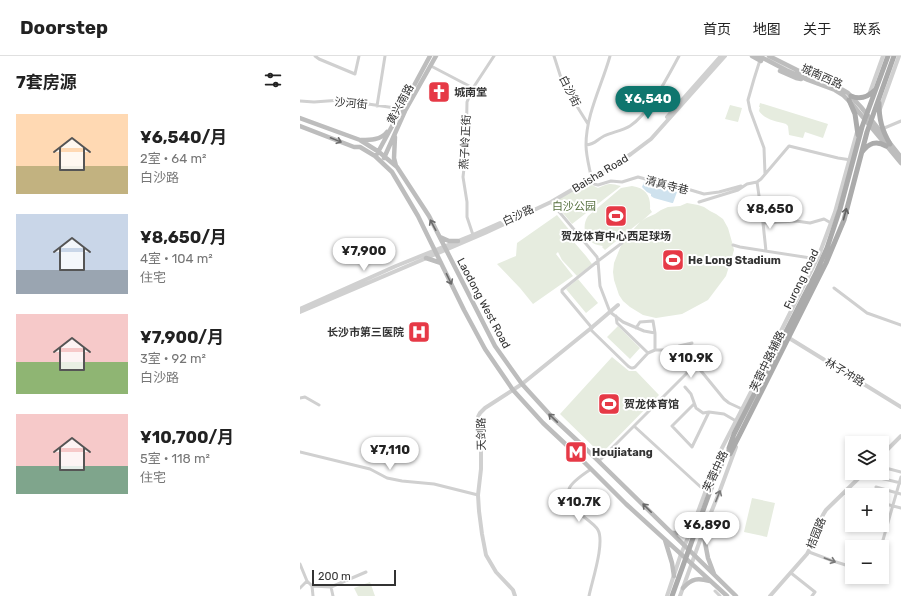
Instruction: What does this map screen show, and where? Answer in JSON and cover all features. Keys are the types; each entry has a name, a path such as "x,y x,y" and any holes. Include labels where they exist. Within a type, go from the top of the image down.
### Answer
{"main road":[{"name":"黄兴南路","path":"381,161 385,156 402,109 430,56"},
{"name":"黄兴南路","path":"375,156 405,111 436,56"},
{"name":"城南西路","path":"752,56 764,58 850,98 867,114 888,145"},
{"name":"Furong Road","path":"728,453 734,434 822,261 837,219 851,160 888,56"},
{"name":"Furong Road","path":"728,453 740,433 789,338 826,263 844,220 869,125 894,56"},
{"path":"858,140 858,128 850,98 869,96 877,88"},
{"name":"城南西路","path":"850,98 869,125 888,145"},
{"path":"879,98 880,123 882,129 888,145 901,163"},
{"name":"Laodong West Road","path":"300,118 360,140 385,156 397,167 429,216 494,346 522,384 552,417 599,461 736,596"},
{"name":"Laodong West Road","path":"300,126 354,147 360,147 375,156 392,172 418,216 464,310 485,349 513,390 543,422 626,504 727,596"},
{"path":"360,140 376,139 384,136 394,128"},
{"path":"394,128 394,158 397,167"},
{"path":"860,157 867,147 873,143 880,143 888,145 901,157"},
{"path":"440,237 458,241"},
{"path":"426,256 441,263"},
{"path":"672,596 713,483 728,453"},
{"path":"676,596 728,453"},
{"path":"672,533 680,533 688,528 694,521"},
{"path":"704,532 708,558 715,576"},
{"path":"664,539 672,563 674,576"},
{"path":"683,588 691,581 697,579 712,581"}],"street":[{"path":"315,56 355,74 359,56"},
{"path":"377,106 385,56"},
{"name":"燕子岭正街","path":"474,235 467,217 467,202 463,177 466,150 467,102 473,88 494,56"},
{"name":"白沙街","path":"554,56 562,81 572,92 578,108 588,124"},
{"path":"590,178 586,146 588,124 610,56"},
{"path":"586,146 593,144 603,136 630,126 642,116 660,90 679,56"},
{"name":"白沙路","path":"300,309 474,235 550,200 590,178 630,152 649,137 721,56"},
{"name":"Baisha Road","path":"445,248 454,247 551,202 631,154 651,139 725,56"},
{"path":"869,96 883,56"},
{"path":"879,111 899,56"},
{"path":"764,58 754,79 748,100 750,110 764,148 765,175"},
{"path":"431,66 473,88"},
{"name":"沙河街","path":"300,101 314,102 341,100 402,109"},
{"path":"882,129 901,121"},
{"name":"芙蓉中路辅路","path":"719,456 817,259 831,223 851,160 858,128"},
{"path":"766,251 764,223 757,182 765,175 789,146 851,160"},
{"name":"清真寺巷","path":"590,178 594,184 598,185 611,180 622,182 638,177 704,194 719,192 757,182"},
{"path":"699,202 738,190 747,184"},
{"path":"551,202 597,258 600,286 610,312 623,322 636,328 655,333"},
{"path":"764,223 796,221 810,223 824,219 831,223"},
{"path":"426,256 430,247 430,240"},
{"path":"599,461 692,368 677,351 655,350 648,353 633,368 631,368 591,328 562,292 562,290 622,243"},
{"path":"733,245 817,259"},
{"path":"451,259 451,253 454,247"},
{"name":"白沙路","path":"300,312 426,256"},
{"path":"834,288 867,313 901,325"},
{"name":"天剑路","path":"515,596 513,590 496,572 486,555 478,495 481,469 478,417 485,408 522,384 618,305"},
{"path":"616,316 617,323 648,353"},
{"path":"636,328 640,322 653,321 655,350"},
{"name":"林子冲路","path":"789,338 901,407"},
{"path":"692,343 679,346 724,399 742,409"},
{"path":"685,387 691,394 696,408 704,413 709,412 724,414 736,421"},
{"path":"300,398 305,397 319,405"},
{"path":"694,404 672,426 692,447 709,412"},
{"path":"634,426 705,490"},
{"name":"芙蓉中路","path":"692,563 720,493 740,433"},
{"name":"芙蓉中路","path":"667,596 684,545 719,456 734,434"},
{"path":"889,448 901,436"},
{"path":"300,452 370,469 387,478 434,484 478,495"},
{"path":"589,596 600,551 598,530 575,510 568,498 569,489 575,481 591,468"},
{"path":"889,469 901,472"},
{"path":"883,540 901,477"},
{"name":"桔园路","path":"770,596 809,552 820,517 857,480"},
{"path":"888,480 900,483"},
{"path":"876,487 901,494"},
{"path":"889,505 901,508"},
{"path":"809,552 845,565"},
{"path":"680,596 692,563"},
{"path":"300,564 307,581 312,586 313,596"},
{"path":"312,586 331,587 366,572"},
{"path":"790,573 815,592 812,596"},
{"path":"300,588 307,581"},
{"path":"331,587 333,596"},
{"path":"715,590 720,596"}],"green space":[{"path":"760,103 828,124 823,138 805,132 803,138 789,135 788,126 786,124 771,120 761,114 759,111"},
{"path":"730,105 742,108 738,122 725,119"},
{"name":"白沙公园","path":"589,181 592,185 598,188 610,184 621,186 572,224 554,202"},
{"name":"He Long Stadium","path":"632,186 637,187 647,193 650,200 650,209 652,212 642,221 668,207 680,206 687,203 704,207 716,214 723,219 728,228 734,250 726,276 708,300 682,314 656,318 643,315 630,307 619,295 614,280 614,263 624,240 640,222 605,250 602,247 603,246 593,243 586,234 585,223 588,216 621,188"},
{"path":"557,215 576,238 573,241 592,264 577,276 562,260 558,252 556,254 573,276 533,304 497,264 516,256 517,243"},
{"path":"578,279 598,303 586,313 566,289"},
{"path":"618,326 640,348 630,359 607,337"},
{"name":"贺龙体育馆","path":"612,357 629,371 636,371 659,395 601,454 560,414"},
{"path":"752,498 775,503 767,537 744,532"},
{"path":"370,582 375,596 358,596 354,588"}],"water":[{"path":"644,182 677,192 673,203 651,196 651,194 642,187"}],"place":[{"name":"城南堂","path":"439,92"},
{"name":"贺龙体育中心西足球场","path":"616,216"},
{"name":"He Long Stadium","path":"673,260"},
{"name":"长沙市第三医院","path":"419,332"},
{"name":"贺龙体育馆","path":"609,404"},
{"name":"Houjiatang","path":"576,452"}]}
